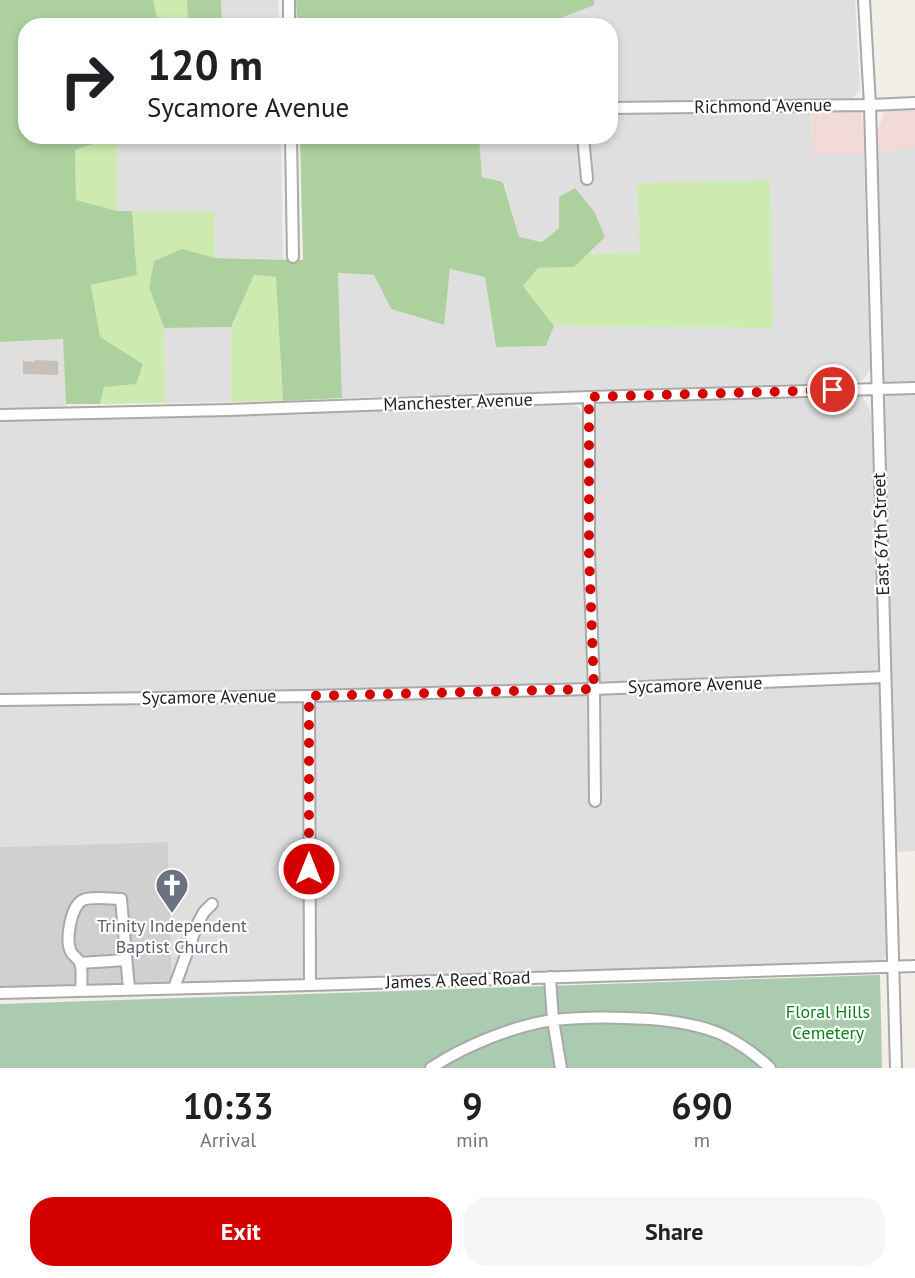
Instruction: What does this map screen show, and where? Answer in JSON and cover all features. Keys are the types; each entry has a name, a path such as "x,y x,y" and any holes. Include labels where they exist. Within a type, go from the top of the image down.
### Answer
{"street":[{"path":"289,0 289,18"},
{"name":"East 67th Street","path":"864,0 870,105 896,1068"},
{"name":"Richmond Avenue","path":"618,108 915,103"},
{"path":"291,144 293,257"},
{"path":"583,144 586,179"},
{"name":"Manchester Avenue","path":"0,415 915,388"},
{"path":"589,397 589,553 595,801"},
{"name":"Sycamore Avenue","path":"0,700 594,689 885,677"},
{"path":"309,696 310,985"},
{"path":"81,991 80,963 70,951 68,940 71,919 79,902 90,898 121,898 129,989"},
{"path":"174,988 197,925 204,912 212,904"},
{"path":"80,963 126,960"},
{"name":"James A Reed Road","path":"0,993 915,966"},
{"path":"550,977 553,1020 561,1068"},
{"path":"431,1068 490,1038 520,1028 553,1020 626,1017 695,1026 719,1033 753,1052 770,1068"}],"shaded area":[{"path":"221,0 278,0 279,18 222,18"},
{"path":"594,0 855,0 860,89 853,98 618,104 618,18 563,18 593,5"},
{"path":"915,106 915,148 877,151 878,130 884,112 889,109"},
{"path":"855,109 860,111 863,120 864,155 812,155 811,110"},
{"path":"811,110 812,155 864,155 870,370 864,379 858,382 342,398 338,273 374,275 391,309 443,325 450,269 485,277 496,347 546,346 554,326 772,328 771,250 587,254 605,236 559,197 559,228 542,242 519,237 504,182 482,177 480,144 618,144 618,113"},
{"path":"118,144 281,144 283,259 215,258 214,211 117,211"},
{"path":"915,148 915,851 883,853 887,954 885,959 875,963 172,982 168,842 0,847 0,342 63,339 68,418 573,404 584,416 592,541 595,413 599,404 857,395 866,403 872,421 874,533 888,533 877,151"},
{"path":"231,327 231,402 165,403 164,328"},
{"path":"168,842 172,982 0,987 0,847"}],"green space":[{"path":"0,0 153,0 157,17 163,18 18,18 18,144 93,144 75,150 76,200 117,211 132,211 137,275 91,285 100,337 143,364 136,384 104,387 100,404 66,404 63,339 0,342"},
{"path":"153,0 187,0 189,18 156,17"},
{"path":"187,0 221,0 222,18 188,18"},
{"path":"296,0 594,0 594,5 562,18 297,18"},
{"path":"93,144 118,144 117,211 76,201 75,150"},
{"path":"300,144 480,144 482,177 503,182 519,237 542,242 559,228 559,197 575,188 594,211 605,237 574,267 538,268 523,286 554,326 546,346 496,347 485,277 450,269 444,325 391,309 374,275 338,273 342,398 283,401 276,277 254,275 231,327 164,328 149,288 154,261 182,249 215,258 303,260"},
{"path":"770,180 773,328 554,326 523,286 538,268 573,267 587,254 640,253 637,183"},
{"path":"132,211 214,211 215,258 182,250 154,262 149,288 164,328 165,403 100,404 104,387 135,384 100,337 91,285 137,274"},
{"path":"254,274 277,277 283,401 231,402 231,327"},
{"name":"Floral Hills Cemetery","path":"880,975 882,1068 0,1068 0,1004"}],"building":[{"path":"35,360 58,361 58,375 23,374 23,361 35,362"}],"place":[{"name":"Trinity Independent Baptist Church","path":"172,914"}],"route":[{"path":"309,869 309,696 594,689 589,553 589,397 833,390"}]}
